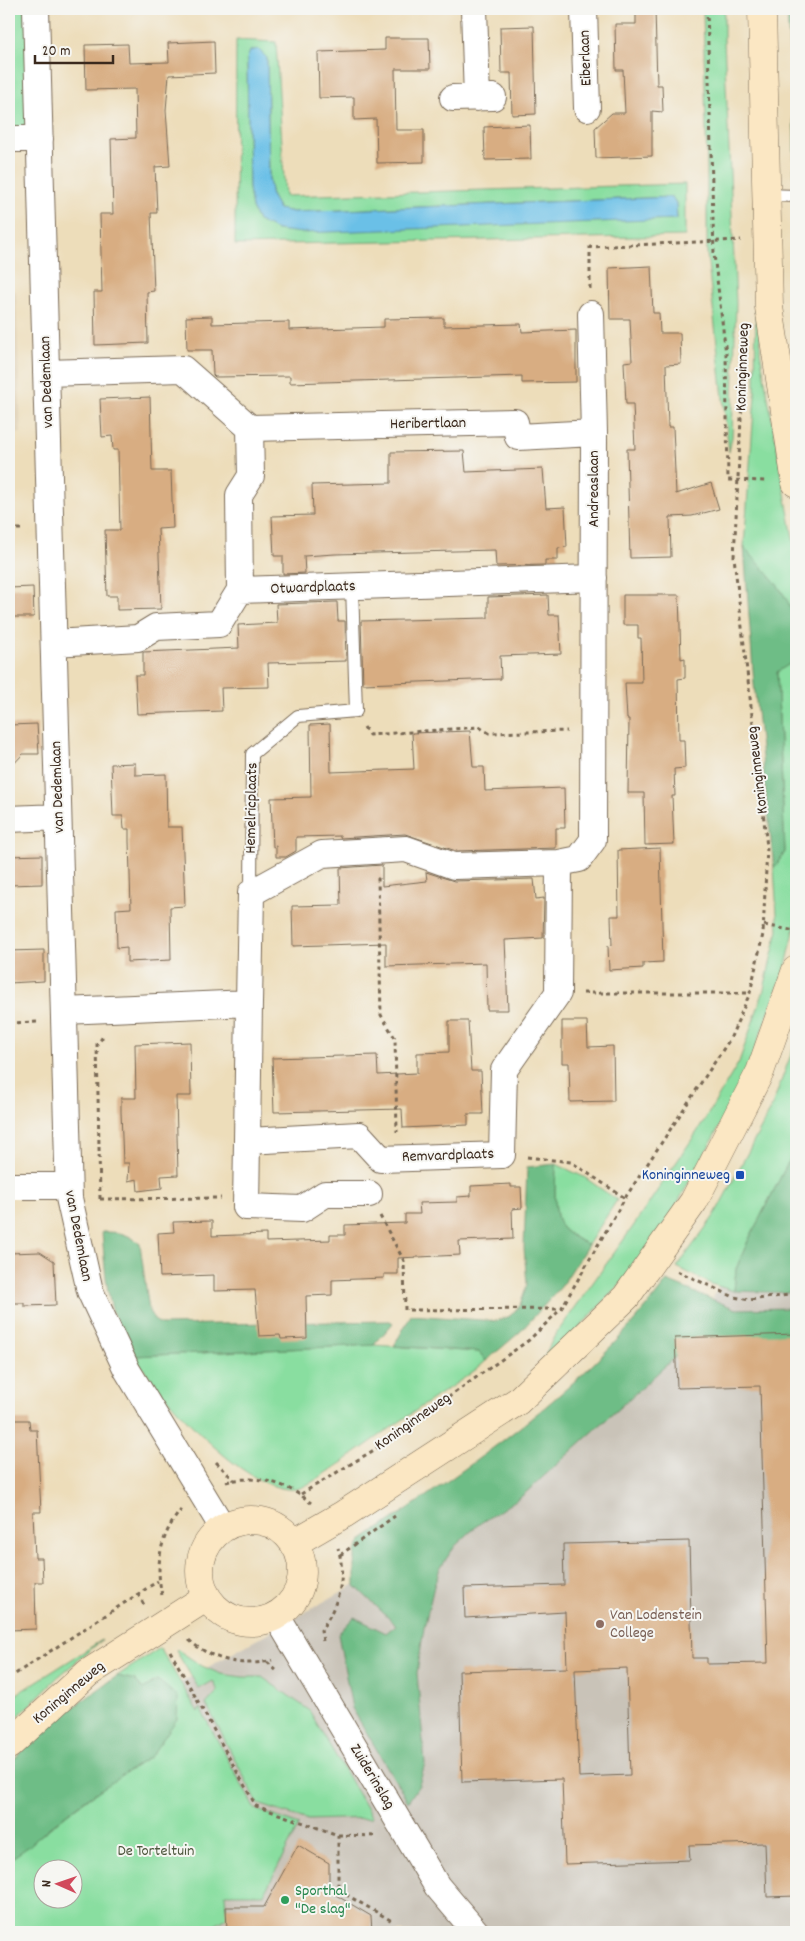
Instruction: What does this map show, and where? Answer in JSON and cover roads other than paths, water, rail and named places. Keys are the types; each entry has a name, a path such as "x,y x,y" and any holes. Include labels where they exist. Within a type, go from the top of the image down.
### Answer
{"main road":[{"name":"Koninginneweg","path":"762,9 769,307 796,482"},
{"path":"294,1543 329,1523 518,1401 626,1296 694,1201 760,1072 796,970"},
{"path":"242,1521 262,1521 275,1525 286,1533 294,1543 302,1566 302,1578 293,1600 286,1609 264,1620 251,1622 238,1620 226,1615 215,1608 207,1597 201,1579 201,1559 209,1541 223,1528 242,1521"},
{"name":"Koninginneweg","path":"9,1745 88,1673 207,1597"}],"street":[{"name":"van Dedemlaan","path":"36,9 68,1192 90,1291 127,1370 223,1528"},
{"path":"474,9 474,98"},
{"name":"Eiberlaan","path":"584,9 587,108"},
{"path":"9,140 40,138"},
{"name":"Andreaslaan","path":"559,863 578,859 593,840 594,433 591,314"},
{"path":"46,373 183,369 250,428 251,476 239,495 240,590 219,624 156,627 138,638 54,643"},
{"name":"Heribertlaan","path":"250,428 515,422 518,437 594,433"},
{"name":"Otwardplaats","path":"240,590 594,578"},
{"path":"9,819 58,817"},
{"path":"251,893 322,854 406,848 454,866 559,863"},
{"name":"Remvardplaats","path":"247,1141 359,1135 381,1159 502,1155 504,1070 558,993 559,863"},
{"name":"Hemelricplaats","path":"249,1003 251,893"},
{"path":"64,1011 249,1003 246,1208 302,1209 325,1194 369,1194"},
{"path":"9,1186 68,1192"},
{"name":"Zuiderinslag","path":"276,1615 438,1886 476,1932"}],"lane":[{"path":"766,196 796,196"},
{"name":"Hemelricplaats","path":"251,893 252,754 298,716 356,711 352,586"}],"water":[{"path":"258,49 267,58 269,179 272,197 279,209 293,212 672,197 676,203 677,219 302,233 277,230 258,221 252,208 249,188 247,59 250,51"}],"place":[{"name":"Koninginneweg","path":"740,1175"},
{"name":"Van Lodenstein College","path":"600,1624"},
{"name":"Sporthal \"De slag\"","path":"285,1900"}],"park label":[{"name":"De Torteltuin","path":"156,1851"}]}
